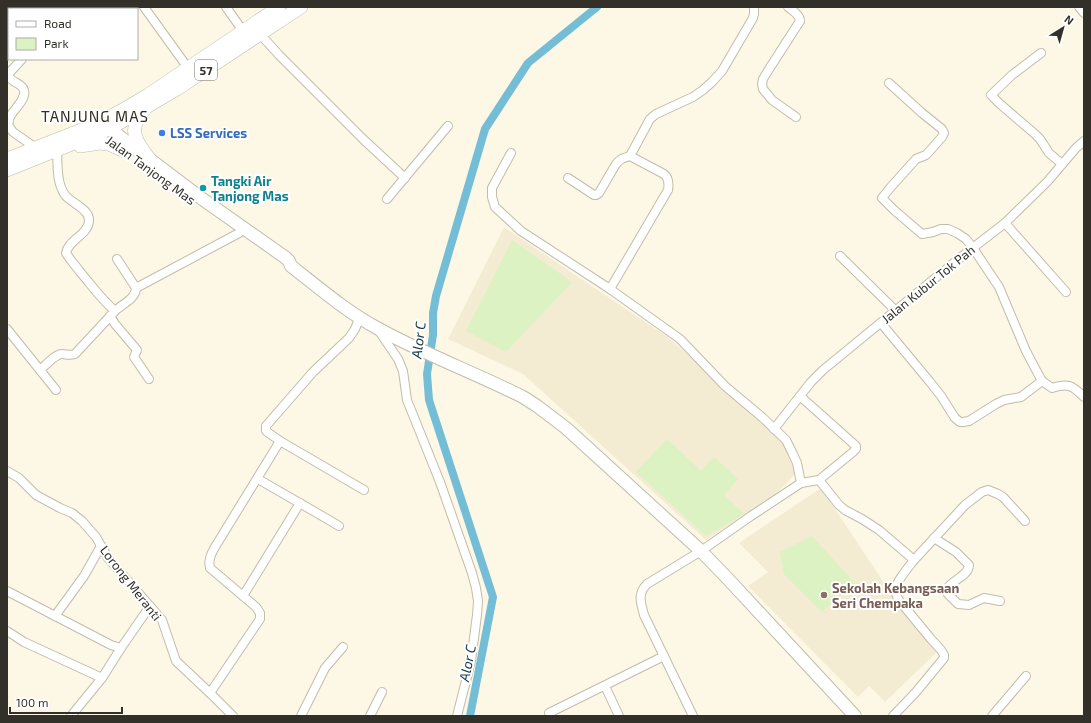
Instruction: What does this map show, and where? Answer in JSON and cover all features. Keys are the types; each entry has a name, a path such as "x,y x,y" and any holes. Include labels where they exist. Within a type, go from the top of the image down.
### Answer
{"main road":[{"name":"57","path":"7,170 73,144 279,7"},
{"name":"57","path":"7,159 100,127 146,107 177,89 301,7"},
{"path":"146,107 135,123 134,130 135,137 151,161"},
{"name":"Jalan Tanjong Mas","path":"100,127 127,152 278,262 286,266 291,266"},
{"name":"Jalan Tanjong Mas","path":"100,127 151,161 286,258 291,266 360,317 398,339 522,397 552,416 701,551 855,716"},
{"path":"73,144 79,146 109,144 127,152"}],"street":[{"path":"144,7 188,68"},
{"path":"226,7 243,31"},
{"path":"630,156 650,119 656,114 693,97 703,90 722,71 753,18 754,7"},
{"path":"788,7 798,15 800,21 763,78 762,84 763,89 772,100 796,117"},
{"path":"1079,7 1084,13"},
{"path":"260,34 363,139 405,178"},
{"path":"1041,53 1012,75 991,95 1035,134 1049,153 1062,164"},
{"path":"21,60 8,75 9,78 22,86 24,90 24,97 9,118 8,126 13,132 36,148"},
{"path":"889,82 944,132 942,137 926,155 916,159 882,198 922,234 941,229 948,229 966,239 974,248 999,287 1026,351 1042,381 1052,388 1062,385 1070,385 1084,397"},
{"path":"387,199 448,126"},
{"name":"Jalan Kubur Tok Pah","path":"774,429 810,382 1005,223 1047,182 1076,148 1084,141"},
{"path":"57,150 58,178 60,186 65,195 86,212 89,219 84,232 68,248 66,253 112,313 114,324 137,350 134,357 149,379"},
{"path":"511,153 492,188 492,197 496,207 521,231 610,289 680,339 725,386 786,440 797,463 801,483"},
{"path":"568,178 596,195 599,193 616,164 623,158 630,156 666,176 669,184 668,190 610,289"},
{"path":"1005,223 1066,292"},
{"path":"136,288 239,233"},
{"path":"840,256 896,311"},
{"path":"40,370 58,355 63,354 69,356 75,354 112,313 134,296 136,288 117,260"},
{"path":"360,317 349,338 313,372 266,426 266,431 280,441 364,490"},
{"path":"881,323 930,382 955,418 960,422 969,421 1004,400 1021,397 1042,381"},
{"path":"376,327 398,359 403,371 407,400 440,482 476,588 478,602 474,643 457,716"},
{"path":"7,329 56,390"},
{"path":"693,716 644,615 640,600 643,589 647,584 701,551 750,516 801,483 819,480 853,452 856,446 800,396"},
{"path":"210,693 260,619 260,613 256,607 214,572 208,563 215,547 258,480 280,441"},
{"name":"Lorong Meranti","path":"7,470 19,478 36,495 72,513 82,521 96,537 108,558 162,620 176,661 233,716"},
{"path":"258,480 339,526"},
{"path":"819,480 839,505 879,530 914,560"},
{"path":"893,716 916,692 944,658 941,650 898,599 896,594 897,584 914,560 965,504 982,492 988,490 1003,497 1025,521"},
{"path":"243,596 300,503"},
{"path":"934,538 956,552 969,565 967,572 948,586 946,590 958,604 968,606 984,598 1000,601"},
{"path":"55,616 84,576 101,546"},
{"path":"7,590 111,645 121,648"},
{"path":"71,716 102,678 150,606"},
{"path":"7,631 24,642 102,678"},
{"path":"301,716 325,668 343,647"},
{"path":"549,713 664,656"},
{"path":"992,716 1026,676"},
{"path":"605,686 619,716"},
{"path":"370,716 382,692"}],"shaded area":[{"path":"504,227 666,336 700,365 727,393 782,441 795,474 776,494 706,540 523,374 448,339"},
{"name":"Sekolah Kebangsaan Seri Chempaka","path":"821,488 898,604 938,651 885,702 869,686 858,697 748,586 768,572 739,543"}],"green space":[{"path":"512,240 572,282 506,352 466,331"},
{"path":"667,439 701,471 714,457 738,479 724,495 744,514 706,536 636,472"},
{"path":"812,536 855,583 822,612 784,574 780,552"}],"waterway":[{"name":"Alor C","path":"470,716 493,597 429,400 427,374 433,335 433,313 436,296 485,129 528,63 597,7"}],"place":[{"name":"LSS Services","path":"162,133"},
{"name":"Tangki Air Tanjong Mas","path":"203,188"},
{"name":"Sekolah Kebangsaan Seri Chempaka","path":"824,595"}],"district":[{"name":"TANJUNG MAS","path":"95,116"}]}
